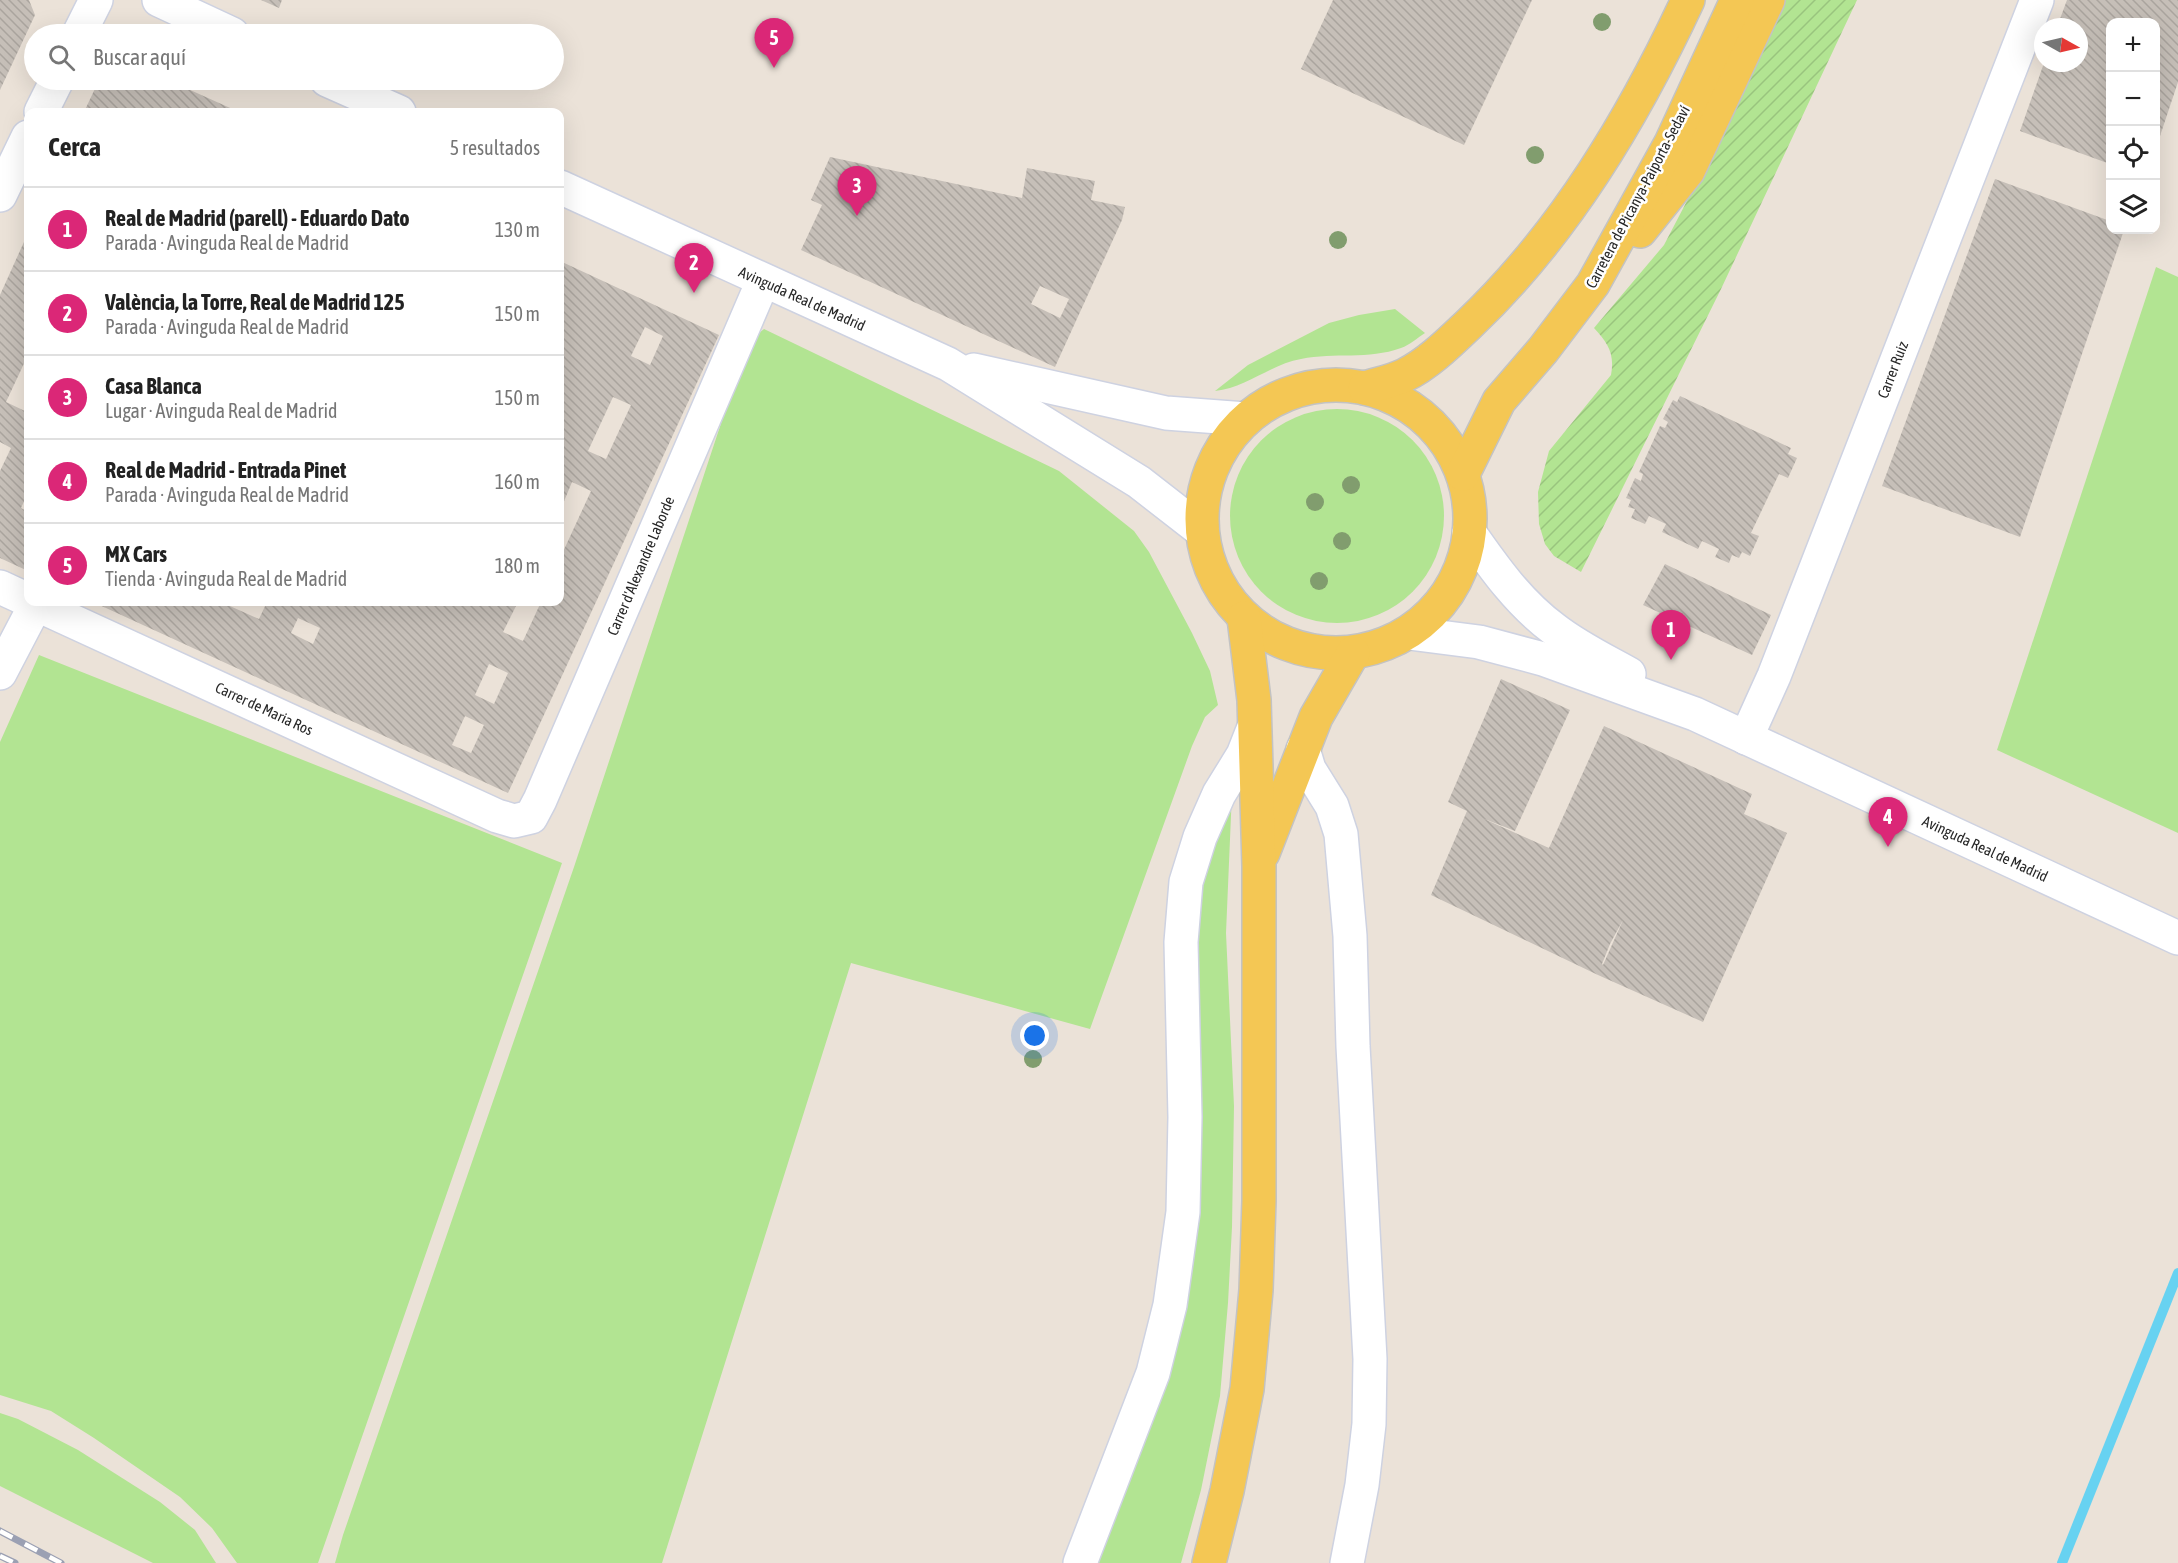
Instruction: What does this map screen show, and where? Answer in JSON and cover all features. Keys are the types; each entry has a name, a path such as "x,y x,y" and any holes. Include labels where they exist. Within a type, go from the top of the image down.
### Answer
{"main road":[{"path":"1365,388 1405,375 1427,360 1486,308 1525,266 1596,169 1630,113 1688,0"},
{"name":"Carretera de Picanya-Paiporta-Sedaví","path":"1462,474 1499,401 1543,350 1593,284 1671,143 1737,0"},
{"path":"1593,284 1688,171 1768,0"},
{"path":"1323,385 1365,388 1407,405 1440,434 1462,474 1469,502 1469,532 1460,571 1439,606 1409,633 1382,646 1353,653 1314,652 1276,640 1244,618 1223,593 1209,563 1202,531 1205,489 1220,451 1246,419 1282,396 1323,385"},
{"path":"1209,1563 1227,1491 1247,1389 1256,1290 1258,866 1254,700 1244,618"},
{"path":"1258,866 1316,717 1353,653"}],"street":[{"path":"84,24 96,0"},
{"path":"159,0 211,24"},
{"name":"Carrer Ruiz","path":"1746,738 1774,676 2037,0"},
{"path":"43,108 52,90"},
{"path":"350,90 390,108"},
{"path":"1,191 24,145"},
{"name":"Avinguda Real de Madrid","path":"564,189 948,364 1139,482 1202,531"},
{"name":"Carrer d'Alexandre Laborde","path":"497,816 514,820 531,817 540,800 764,281"},
{"name":"Avinguda Real de Madrid","path":"948,364 1166,413 1246,419"},
{"name":"Avinguda Real de Madrid","path":"1469,532 1494,568 1524,604 1555,630 1695,714"},
{"name":"Carrer de Maria Ros","path":"0,587 24,598"},
{"path":"0,673 30,606"},
{"name":"Carrer de Maria Ros","path":"41,606 497,816"},
{"name":"Avinguda Real de Madrid","path":"1409,633 1479,642 1543,659 1695,714 2178,938"},
{"path":"1080,1563 1153,1373 1170,1305 1183,1212 1185,1117 1181,942 1186,882 1200,837 1219,794 1243,755 1254,727"},
{"path":"1303,749 1309,769 1332,806 1341,834 1350,936 1353,1046 1370,1359 1369,1424 1363,1475 1347,1563"}],"green space":[{"path":"1782,0 1857,0 1721,289 1581,572 1554,556 1545,544 1539,524 1538,492 1549,451 1611,375 1612,361 1609,349 1594,328 1664,245 1701,174"},
{"path":"2156,267 2178,277 2178,833 1997,750"},
{"path":"1395,309 1425,333 1407,345 1389,352 1301,359 1237,385 1215,391 1248,365 1329,323"},
{"path":"764,329 1059,471 1134,531 1149,552 1192,633 1210,671 1218,705 1205,717 1192,746 1090,1029 851,963 662,1563 335,1563 574,867 748,342"},
{"path":"1326,409 1348,409 1368,413 1388,421 1413,440 1432,465 1440,485 1444,516 1440,547 1432,567 1413,592 1388,611 1368,619 1348,623 1326,623 1306,619 1286,611 1254,584 1242,567 1234,547 1230,527 1230,505 1234,485 1242,465 1269,433 1286,421 1306,413"},
{"path":"39,655 562,863 318,1563 237,1563 212,1528 180,1497 51,1411 0,1395 0,742"},
{"path":"1232,792 1226,933 1234,1106 1232,1227 1220,1396 1201,1490 1181,1563 1097,1563 1192,1224 1202,1104 1195,942 1198,892"},
{"path":"0,1413 18,1419 78,1450 160,1502 195,1530 216,1563 153,1563 0,1486"}],"building":[{"path":"0,0 29,0 35,15 31,24 24,24 24,39 0,90"},
{"path":"261,0 282,0 279,8"},
{"path":"1333,0 1532,0 1464,145 1301,69"},
{"path":"2067,0 2178,0 2178,82 2160,136 2160,18 2106,18 2106,163 2020,131 2041,72 2088,72 2088,18 2060,18"},
{"path":"94,90 190,90 230,108 86,108"},
{"path":"830,157 1022,198 1027,168 1095,181 1091,200 1125,207 1122,220 1055,367 801,250 822,205 811,200","holes":["1040,286 1069,299 1060,318 1031,304"]},
{"path":"1995,179 2106,220 2106,234 2123,234 2020,537 1882,486"},
{"path":"24,242 24,364 6,402 24,411 24,502 21,508 24,510 24,569 0,558 0,471 11,448 0,442 0,295"},
{"path":"564,263 719,335 508,793 102,606 230,606 259,619 265,606 516,606 503,632 523,641 539,606 564,606 564,550 591,491 572,482 564,501","holes":["645,327 663,336 650,365 631,356","613,397 631,405 606,459 588,451","298,618 320,628 313,644 291,633","489,664 508,673 494,704 475,695","465,716 484,725 471,753 452,745"]},
{"path":"1680,396 1791,448 1788,454 1797,458 1788,478 1779,474 1751,533 1759,536 1750,556 1742,552 1739,558 1732,555 1729,563 1715,557 1719,549 1702,541 1698,549 1662,532 1666,524 1649,516 1645,524 1631,518 1635,509 1628,507 1631,500 1626,498 1635,478 1641,481 1643,474 1639,472 1660,426 1665,428 1668,422 1663,419 1673,400 1677,402"},
{"path":"1665,564 1771,615 1752,655 1643,605"},
{"path":"1501,679 1570,710 1515,831 1482,818 1549,848 1604,726 1752,794 1744,814 1787,833 1703,1022 1598,975 1431,895 1467,811 1448,802","holes":["1623,920 1603,965 1610,944"]}],"waterway":[{"path":"2062,1563 2178,1273"}],"railway":[{"path":"0,1531 61,1563"},
{"path":"0,1556 15,1563"}],"place":[{"name":"MX Cars","path":"774,68"},
{"name":"Casa Blanca","path":"857,216"},
{"name":"València, la Torre, Real de Madrid 125","path":"694,293"},
{"name":"Real de Madrid (parell) - Eduardo Dato","path":"1671,660"},
{"name":"Real de Madrid - Entrada Pinet","path":"1888,847"}]}
